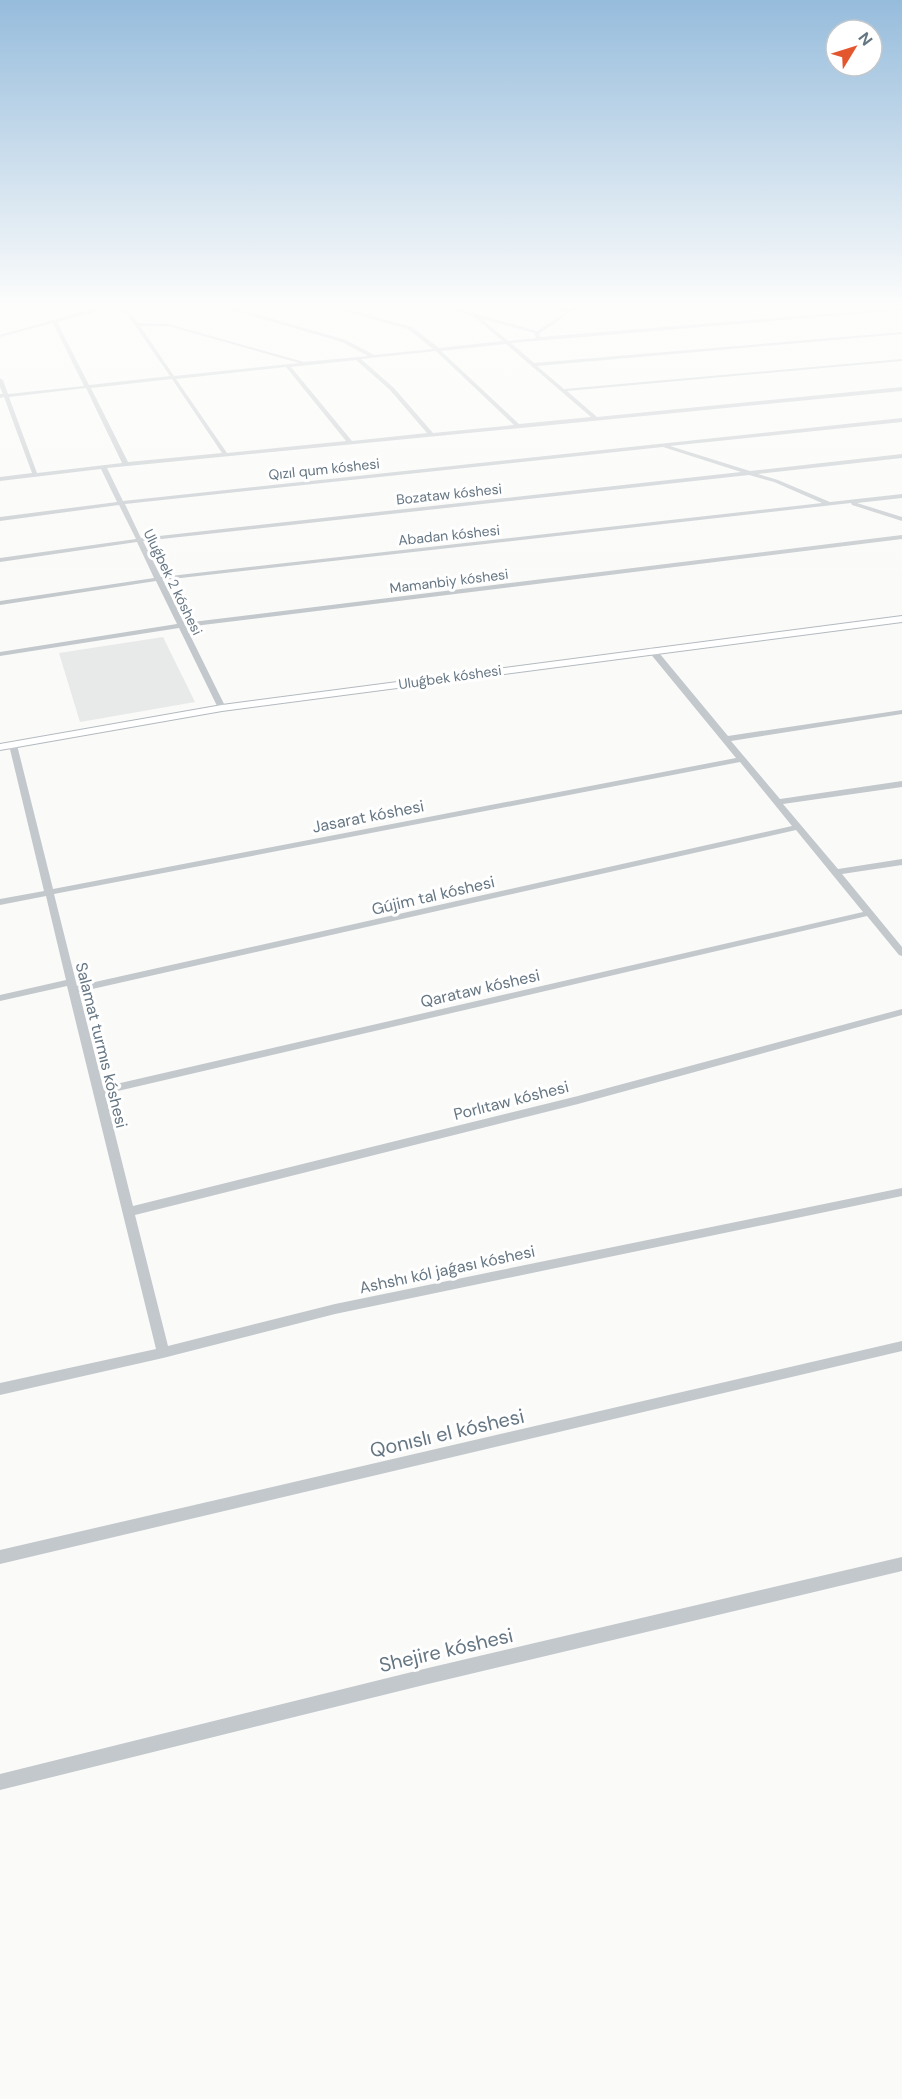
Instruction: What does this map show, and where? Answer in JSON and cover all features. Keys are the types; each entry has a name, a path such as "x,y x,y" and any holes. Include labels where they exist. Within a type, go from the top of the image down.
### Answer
{"street":[{"path":"6,404 35,474"},
{"path":"96,404 126,464"},
{"path":"191,404 225,454"},
{"path":"319,404 350,442"},
{"path":"405,404 432,435"},
{"path":"495,404 518,426"},
{"path":"579,404 596,419"},
{"path":"0,479 103,466 749,404"},
{"name":"Qızıl qum kóshesi","path":"0,519 120,503 902,420"},
{"path":"660,445 753,473 829,504"},
{"name":"Bozataw kóshesi","path":"0,560 138,540 902,456"},
{"name":"Uluǵbek 2 kóshesi","path":"103,466 222,708"},
{"name":"Abadan kóshesi","path":"0,603 159,579 902,496"},
{"path":"848,502 902,519"},
{"name":"Mamanbiy kóshesi","path":"0,654 180,626 902,537"},
{"name":"Uluǵbek kóshesi","path":"0,747 222,708 902,619"},
{"path":"652,650 900,949"},
{"path":"726,739 902,712"},
{"name":"Salamat turmıs kóshesi","path":"13,745 162,1353"},
{"name":"Jasarat kóshesi","path":"0,902 742,759"},
{"path":"777,802 902,784"},
{"name":"Gújim tal kóshesi","path":"0,998 72,986 798,827"},
{"path":"836,872 902,862"},
{"name":"Qarataw kóshesi","path":"98,1092 869,913"},
{"name":"Porlıtaw kóshesi","path":"127,1212 578,1100 902,1012"},
{"name":"Ashshı kól jaǵası kóshesi","path":"0,1389 162,1353 335,1309 902,1192"},
{"name":"Qonıslı el kóshesi","path":"0,1557 902,1346"},
{"name":"Shejire kóshesi","path":"0,1782 417,1679 902,1564"}],"shaded area":[{"path":"163,637 195,702 80,722 59,653"}]}
